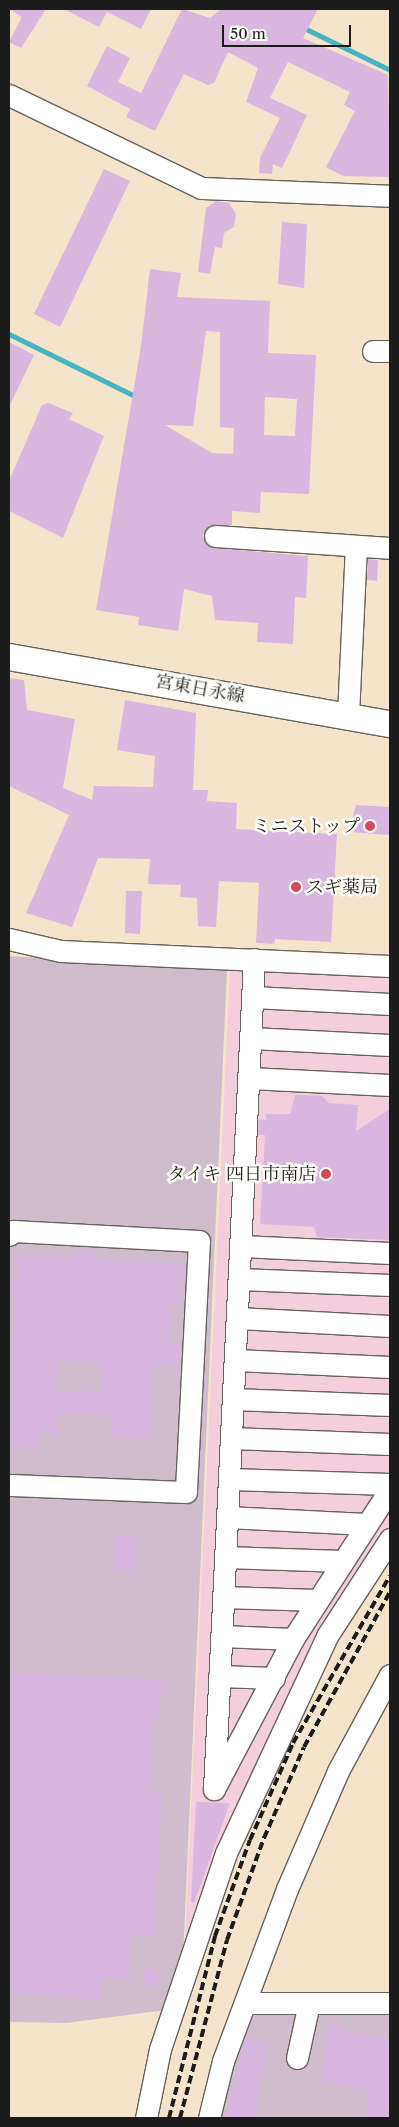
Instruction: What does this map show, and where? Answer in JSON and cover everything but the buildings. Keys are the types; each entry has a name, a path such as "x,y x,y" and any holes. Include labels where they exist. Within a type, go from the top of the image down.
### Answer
{"main road":[{"name":"宮東日永線","path":"9,657 348,715 390,724"}],"street":[{"path":"9,95 201,188 390,196"},
{"path":"214,536 390,548"},
{"path":"348,715 356,546"},
{"path":"9,939 61,950 390,966"},
{"path":"254,959 214,1789 254,1718 292,1639 390,1489"},
{"path":"253,998 390,1004"},
{"path":"251,1038 390,1045"},
{"path":"249,1078 390,1085"},
{"path":"9,1235 13,1231 199,1241 186,1492 9,1485"},
{"path":"240,1246 390,1252"},
{"path":"239,1279 390,1285"},
{"path":"237,1318 390,1326"},
{"path":"235,1360 390,1367"},
{"path":"233,1399 390,1405"},
{"path":"231,1438 390,1444"},
{"path":"229,1479 390,1484"},
{"path":"227,1517 366,1524"},
{"path":"146,2118 160,2050 226,1853 327,1636 390,1539"},
{"path":"225,1557 342,1561"},
{"path":"223,1597 317,1600"},
{"path":"221,1636 292,1639"},
{"path":"209,2118 223,2061 247,2003 312,1829 356,1733 390,1675"},
{"path":"219,1676 274,1678"},
{"path":"217,1716 254,1718"},
{"path":"247,2003 390,2003"},
{"path":"298,2058 309,2003"}],"shaded area":[{"path":"9,956 227,969 182,1980 173,2009 66,2023 9,2022"},
{"path":"230,969 390,977 390,1527 377,1545 194,1929 185,1937"},
{"path":"251,2015 390,2015 390,2118 217,2118 240,2035"}],"waterway":[{"path":"302,27 390,70"},
{"path":"9,334 137,397"}],"railway":[{"path":"169,2118 215,1936 250,1840 293,1743 390,1576"},
{"path":"180,2118 227,1940 264,1838 304,1747 390,1592"}],"place":[{"name":"ミニストップ","path":"370,826"},
{"name":"スギ薬局","path":"296,887"},
{"name":"タイキ 四日市南店","path":"326,1174"}]}
